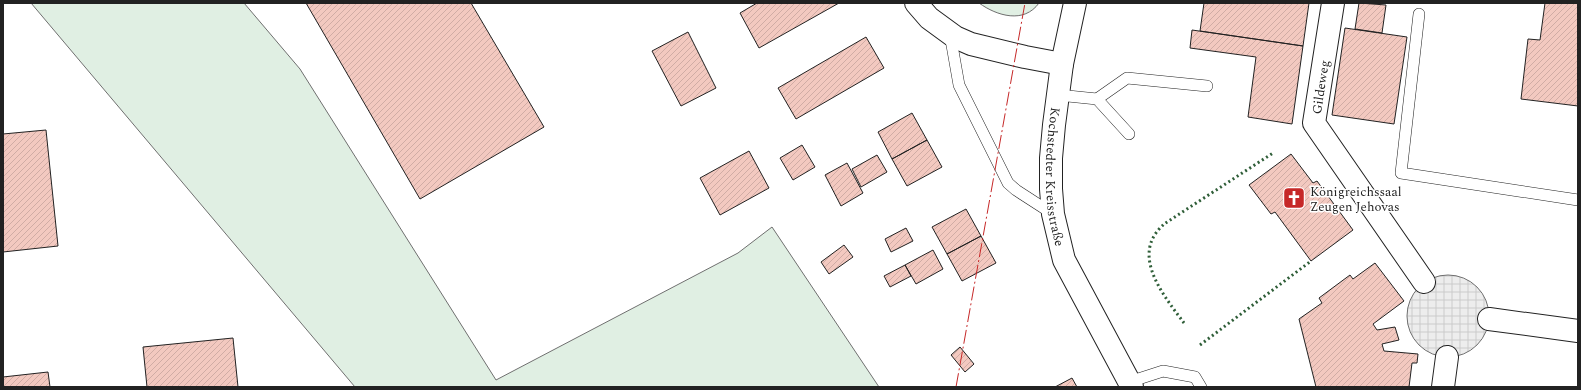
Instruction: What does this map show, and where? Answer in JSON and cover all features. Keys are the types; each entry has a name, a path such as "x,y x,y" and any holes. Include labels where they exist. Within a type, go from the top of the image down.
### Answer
{"street":[{"path":"916,3 928,18 950,33 971,44 1062,64"},
{"name":"Kochstedter Kreisstraße","path":"1075,3 1062,64 1051,158 1053,214 1064,260 1131,384"},
{"name":"Gildeweg","path":"1333,3 1314,123 1424,282"},
{"path":"1489,319 1578,331"},
{"path":"1443,387 1447,357"}],"lane":[{"path":"1419,14 1401,173 1578,200"},
{"path":"950,33 959,85 1008,183 1053,214"},
{"path":"1058,95 1097,99 1127,78 1207,86"},
{"path":"1097,99 1129,134"},
{"path":"1131,384 1163,371 1195,377 1201,387"}],"green space":[{"path":"31,3 244,3 300,69 496,380 738,253 772,227 879,387 355,387"},
{"path":"979,3 1039,3 1033,10 1026,14 1010,16 986,8"}],"shaded area":[{"path":"1440,275 1456,275 1471,282 1482,293 1489,308 1489,324 1486,332 1477,345 1464,354 1456,357 1440,357 1425,350 1414,339 1407,324 1407,308 1414,293 1425,282"}],"building":[{"path":"306,3 471,3 544,127 420,199"},
{"path":"757,3 839,3 759,48 740,13"},
{"path":"1204,3 1309,3 1303,46 1200,31"},
{"path":"1359,3 1386,5 1382,33 1355,29"},
{"path":"1545,3 1578,3 1578,106 1521,99 1528,39 1540,40"},
{"path":"1345,28 1407,37 1394,124 1332,115"},
{"path":"1192,30 1303,46 1292,124 1248,117 1256,57 1190,48"},
{"path":"688,32 716,88 681,106 652,51"},
{"path":"866,37 884,68 796,119 778,88"},
{"path":"912,113 927,140 892,159 878,132"},
{"path":"46,130 58,246 3,252 3,134"},
{"path":"927,140 942,167 907,186 892,159"},
{"path":"802,145 815,167 793,180 780,158"},
{"path":"749,151 769,188 720,215 700,178"},
{"name":"Königreichssaal Zeugen Jehovas","path":"1291,154 1313,183 1317,181 1353,230 1311,261 1275,212 1271,214 1249,185"},
{"path":"877,155 887,172 861,187 852,169"},
{"path":"847,163 863,193 841,206 825,175"},
{"path":"966,209 981,236 947,254 932,227"},
{"path":"906,228 913,241 891,252 885,239"},
{"path":"981,236 996,263 962,281 947,254"},
{"path":"844,245 853,257 829,274 821,262"},
{"path":"933,250 943,269 916,284 905,265"},
{"path":"1375,263 1404,301 1373,324 1377,330 1395,327 1399,340 1382,344 1384,351 1418,354 1417,363 1412,363 1409,387 1316,387 1299,319 1322,303 1319,298 1350,275 1353,279"},
{"path":"905,265 911,276 890,287 884,276"},
{"path":"233,338 238,387 147,387 143,347"},
{"path":"960,347 974,364 965,372 951,355"},
{"path":"48,372 50,387 3,387 3,377"},
{"path":"1072,378 1077,387 1055,387"}],"hedge":[{"path":"1184,323 1163,293 1152,270 1149,259 1150,247 1154,236 1164,224 1273,153"},
{"path":"1200,345 1311,261"}],"power":[{"path":"956,387 1025,3"}],"place":[{"name":"Königreichssaal Zeugen Jehovas","path":"1294,198"}]}
